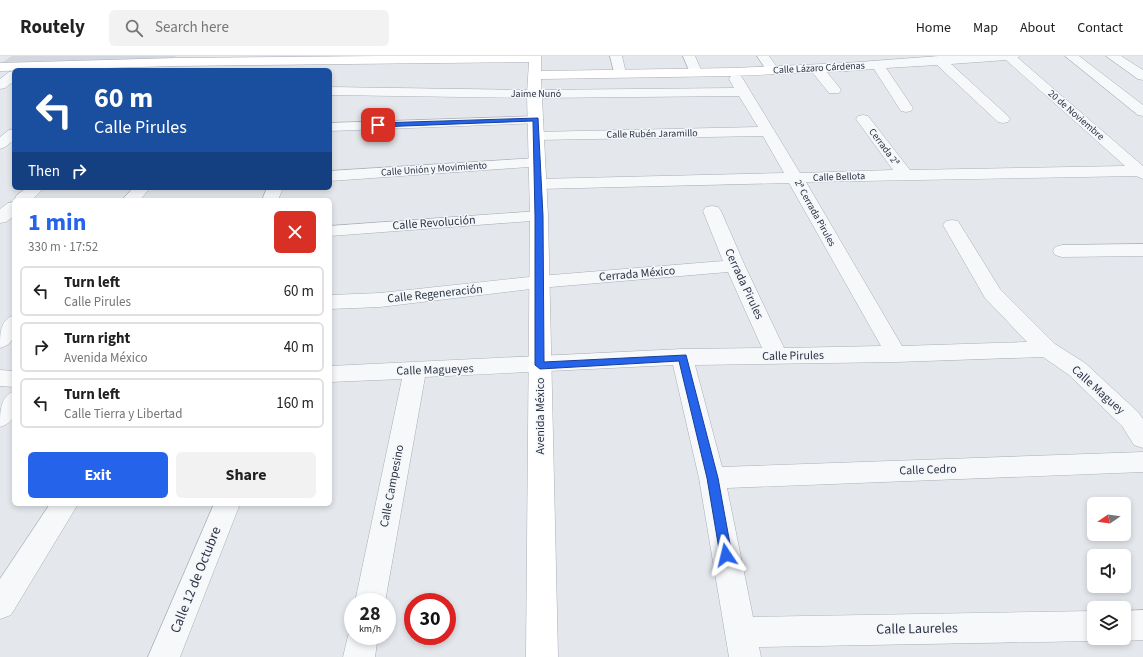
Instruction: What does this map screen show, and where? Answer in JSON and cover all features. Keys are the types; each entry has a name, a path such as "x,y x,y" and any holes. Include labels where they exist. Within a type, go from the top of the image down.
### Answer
{"street":[{"path":"616,56 620,73"},
{"path":"688,56 696,72"},
{"path":"763,56 774,71"},
{"path":"832,56 846,68"},
{"name":"20 de Noviembre","path":"1010,56 1141,172"},
{"name":"Calle Lázaro Cárdenas","path":"0,67 90,67 179,59 620,73 733,72 846,68 939,60 1013,56"},
{"path":"1071,56 1143,112"},
{"path":"1112,56 1143,76"},
{"path":"939,60 1003,119"},
{"path":"878,65 906,108"},
{"path":"817,69 834,90"},
{"name":"Jaime Nunó","path":"332,91 535,71 743,92"},
{"name":"Avenida México","path":"535,71 539,216 542,657"},
{"name":"2ª Cerrada Pirules","path":"733,72 743,92 796,178 896,354"},
{"path":"0,85 12,76"},
{"name":"Cerrada 2ª","path":"864,119 906,175"},
{"name":"Calle Rubén Jaramillo","path":"332,126 768,131"},
{"path":"0,144 12,135"},
{"name":"Calle Unión y Movimiento","path":"332,176 537,163"},
{"name":"Calle Bellota","path":"538,184 906,175 1141,172"},
{"path":"24,198 34,190"},
{"path":"132,198 140,190"},
{"path":"0,219 12,208"},
{"name":"Cerrada Pirules","path":"712,211 735,266 777,356"},
{"name":"Calle Revolución","path":"332,231 539,216"},
{"path":"0,219 12,221"},
{"name":"Calle Maguey","path":"952,225 992,293 1047,349 1076,369 1130,419 1143,438"},
{"path":"1062,251 1143,250"},
{"name":"Cerrada México","path":"539,282 735,266"},
{"name":"Calle Regeneración","path":"332,302 380,300 539,282"},
{"path":"0,341 12,325"},
{"name":"Calle Pirules","path":"540,365 682,357 896,354 1047,349"},
{"path":"682,357 712,478 742,644"},
{"name":"Calle Magueyes","path":"332,374 540,365"},
{"name":"Calle Campesino","path":"372,593 415,371"},
{"path":"0,378 12,378"},
{"path":"0,418 12,403"},
{"name":"Calle Cedro","path":"712,478 1143,462"},
{"path":"0,605 64,506"},
{"name":"Calle 12 de Octubre","path":"164,657 226,506"},
{"name":"Calle Laureles","path":"742,644 1087,626"},
{"path":"1131,626 1143,626"},
{"path":"359,657 361,645"}],"shaded area":[{"path":"12,56 176,56 173,59 0,64"}],"route":[{"path":"378,125 536,120 539,216 540,365 682,357 712,478 726,555"}]}
